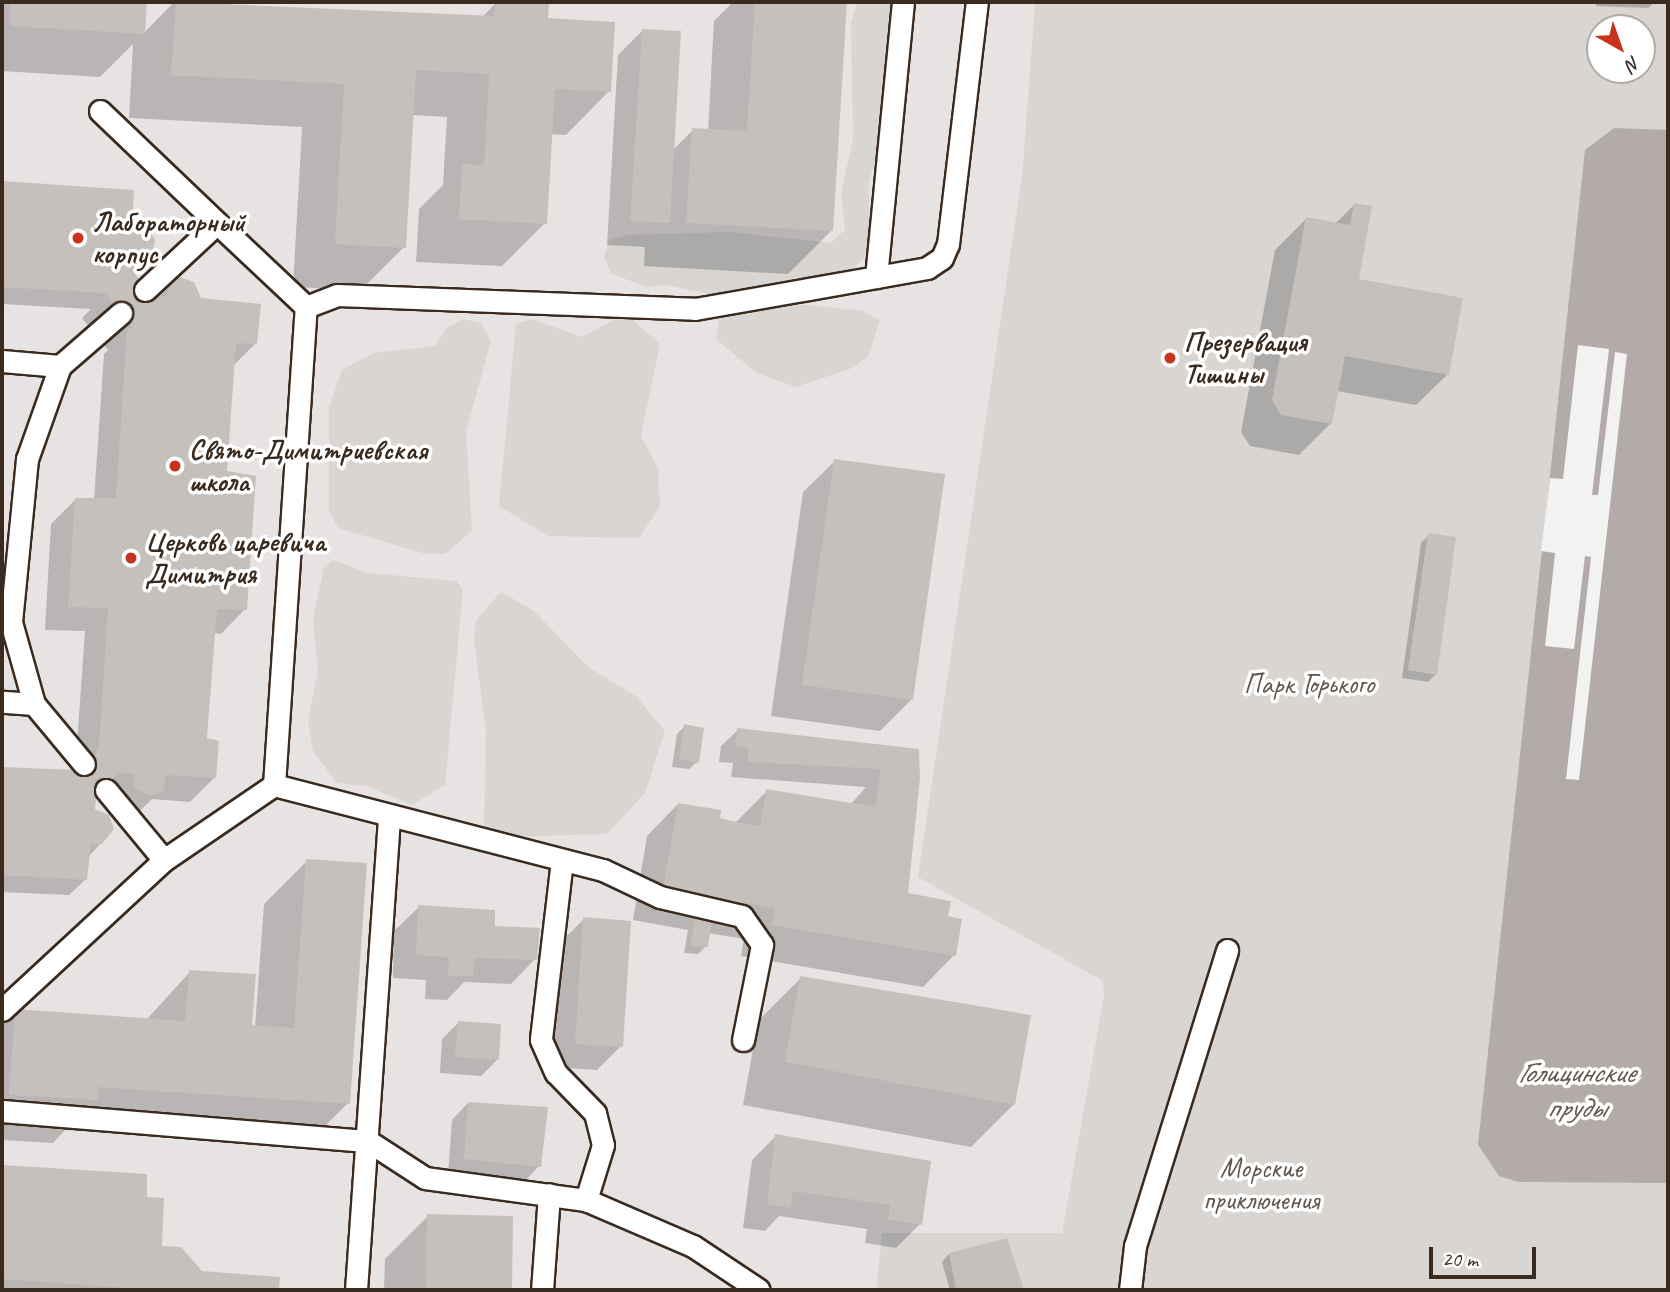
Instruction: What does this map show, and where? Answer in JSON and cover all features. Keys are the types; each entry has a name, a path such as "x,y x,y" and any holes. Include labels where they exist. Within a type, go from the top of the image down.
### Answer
{"lane":[{"path":"876,277 903,2"},
{"path":"306,307 337,295 695,309 927,268 942,258 948,244 977,2"},
{"path":"100,111 306,307"},
{"path":"145,290 216,223"},
{"path":"274,785 306,307"},
{"path":"84,764 34,704 11,622 27,459 60,366 121,313"},
{"path":"2,361 60,366"},
{"path":"2,702 34,704"},
{"path":"2,1010 164,860 274,785 603,870 660,897 741,916 762,945 743,1040"},
{"path":"106,790 164,860"},
{"path":"356,1290 389,815"},
{"path":"562,860 541,1040 556,1073 594,1113 603,1145 586,1200"},
{"path":"1130,1290 1135,1246 1227,950"},
{"path":"2,1111 368,1141 425,1178 586,1200 693,1246 760,1290"},
{"path":"542,1290 549,1194"}],"shaded area":[{"path":"2,2 1035,2 1022,176 1106,983 1062,1233 882,1233 876,1290 2,1290"}],"green space":[{"path":"857,2 891,2 894,11 895,89 869,182 869,237 864,258 851,271 715,295 666,285 647,287 612,274 604,258 609,240 627,235 730,232 830,243 845,230 841,194 853,139 851,23"},
{"name":"Парк Горького","path":"1035,2 1668,2 1668,1290 876,1290 882,1233 1062,1233 1104,994 1103,981 918,877 1022,176"},
{"path":"809,305 863,311 880,320 868,357 852,368 796,387 757,373 716,339 719,320 751,306"},
{"path":"462,319 481,323 491,341 466,431 472,531 445,554 426,554 338,528 329,511 329,408 342,370 374,353 435,346 446,329"},
{"path":"532,319 582,337 615,319 633,320 660,344 641,436 658,469 660,506 639,538 548,536 499,506 516,324"},
{"path":"333,560 368,573 457,581 463,590 445,785 412,805 366,786 337,783 313,751 308,720 318,670 313,620 324,567"},
{"path":"501,592 533,610 588,667 636,696 665,731 645,793 607,834 498,837 484,825 486,732 474,639 476,620"}],"water":[{"name":"Голицинские пруды","path":"1614,128 1668,130 1668,1183 1518,1182 1499,1176 1478,1145 1585,150"}],"pier":[{"path":"1578,345 1609,349 1592,495 1598,495 1615,352 1627,354 1579,780 1566,779 1591,557 1585,556 1574,649 1545,646 1555,553 1541,551 1550,478 1563,479"}],"building":[{"path":"11,2 147,2 145,34 10,26"},
{"path":"176,2 495,16 495,2 549,4 548,18 615,22 611,92 555,89 547,224 459,219 462,164 484,165 489,74 416,70 406,248 335,244 344,84 171,75"},
{"path":"755,2 847,2 833,231 686,223 692,128 747,131"},
{"path":"642,29 681,31 670,223 630,221"},
{"path":"2,181 134,190 132,223 148,228 155,240 152,256 129,264 150,296 166,296 170,283 180,277 194,282 201,298 261,304 257,344 236,343 227,471 256,476 247,610 217,609 207,738 219,741 216,778 166,775 163,791 150,796 134,788 133,773 118,773 96,799 95,809 109,815 114,829 102,844 91,844 87,880 2,875 2,767 75,770 96,754 99,746 108,608 68,607 75,498 116,498 127,328 134,329 105,293 2,287"},
{"path":"1354,203 1372,206 1359,279 1463,298 1449,375 1345,356 1332,424 1281,415 1272,400 1306,217 1350,225"},
{"path":"834,459 945,474 913,700 802,685"},
{"path":"1428,533 1456,537 1437,675 1408,670"},
{"path":"684,724 704,728 699,763 679,759"},
{"path":"737,728 919,749 920,778 908,893 951,901 948,916 962,919 956,956 772,925 775,908 663,889 678,803 721,810 720,819 760,826 766,789 875,807 881,769 747,762 749,748 735,746"},
{"path":"306,859 367,863 350,1104 99,1087 98,1100 9,1095 15,1009 185,1021 189,970 256,974 252,1025 294,1028"},
{"path":"418,905 495,910 495,926 540,928 537,960 475,958 473,976 448,976 449,957 416,955"},
{"path":"583,917 631,921 623,1047 575,1044"},
{"path":"695,918 712,920 708,947 690,946"},
{"path":"800,976 1031,1015 1015,1105 785,1062"},
{"path":"458,1021 501,1024 499,1060 455,1057"},
{"path":"468,1102 548,1107 541,1167 464,1159"},
{"path":"775,1134 931,1161 922,1225 888,1219 890,1205 793,1191 791,1208 767,1204"},
{"path":"2,1165 147,1174 147,1197 164,1198 162,1246 181,1247 202,1271 280,1277 279,1290 156,1290 2,1279"},
{"path":"427,1214 513,1216 512,1290 426,1290"},
{"path":"1007,1238 1024,1290 956,1290 949,1253"}],"place":[{"name":"Лабораторный корпус","path":"78,238"},
{"name":"Презервация Тишины","path":"1170,358"},
{"name":"Свято-Димитриевская школа","path":"175,466"},
{"name":"Церковь царевича Димитрия","path":"131,558"}],"park label":[{"name":"Морские приключения","path":"1261,1184"}]}
